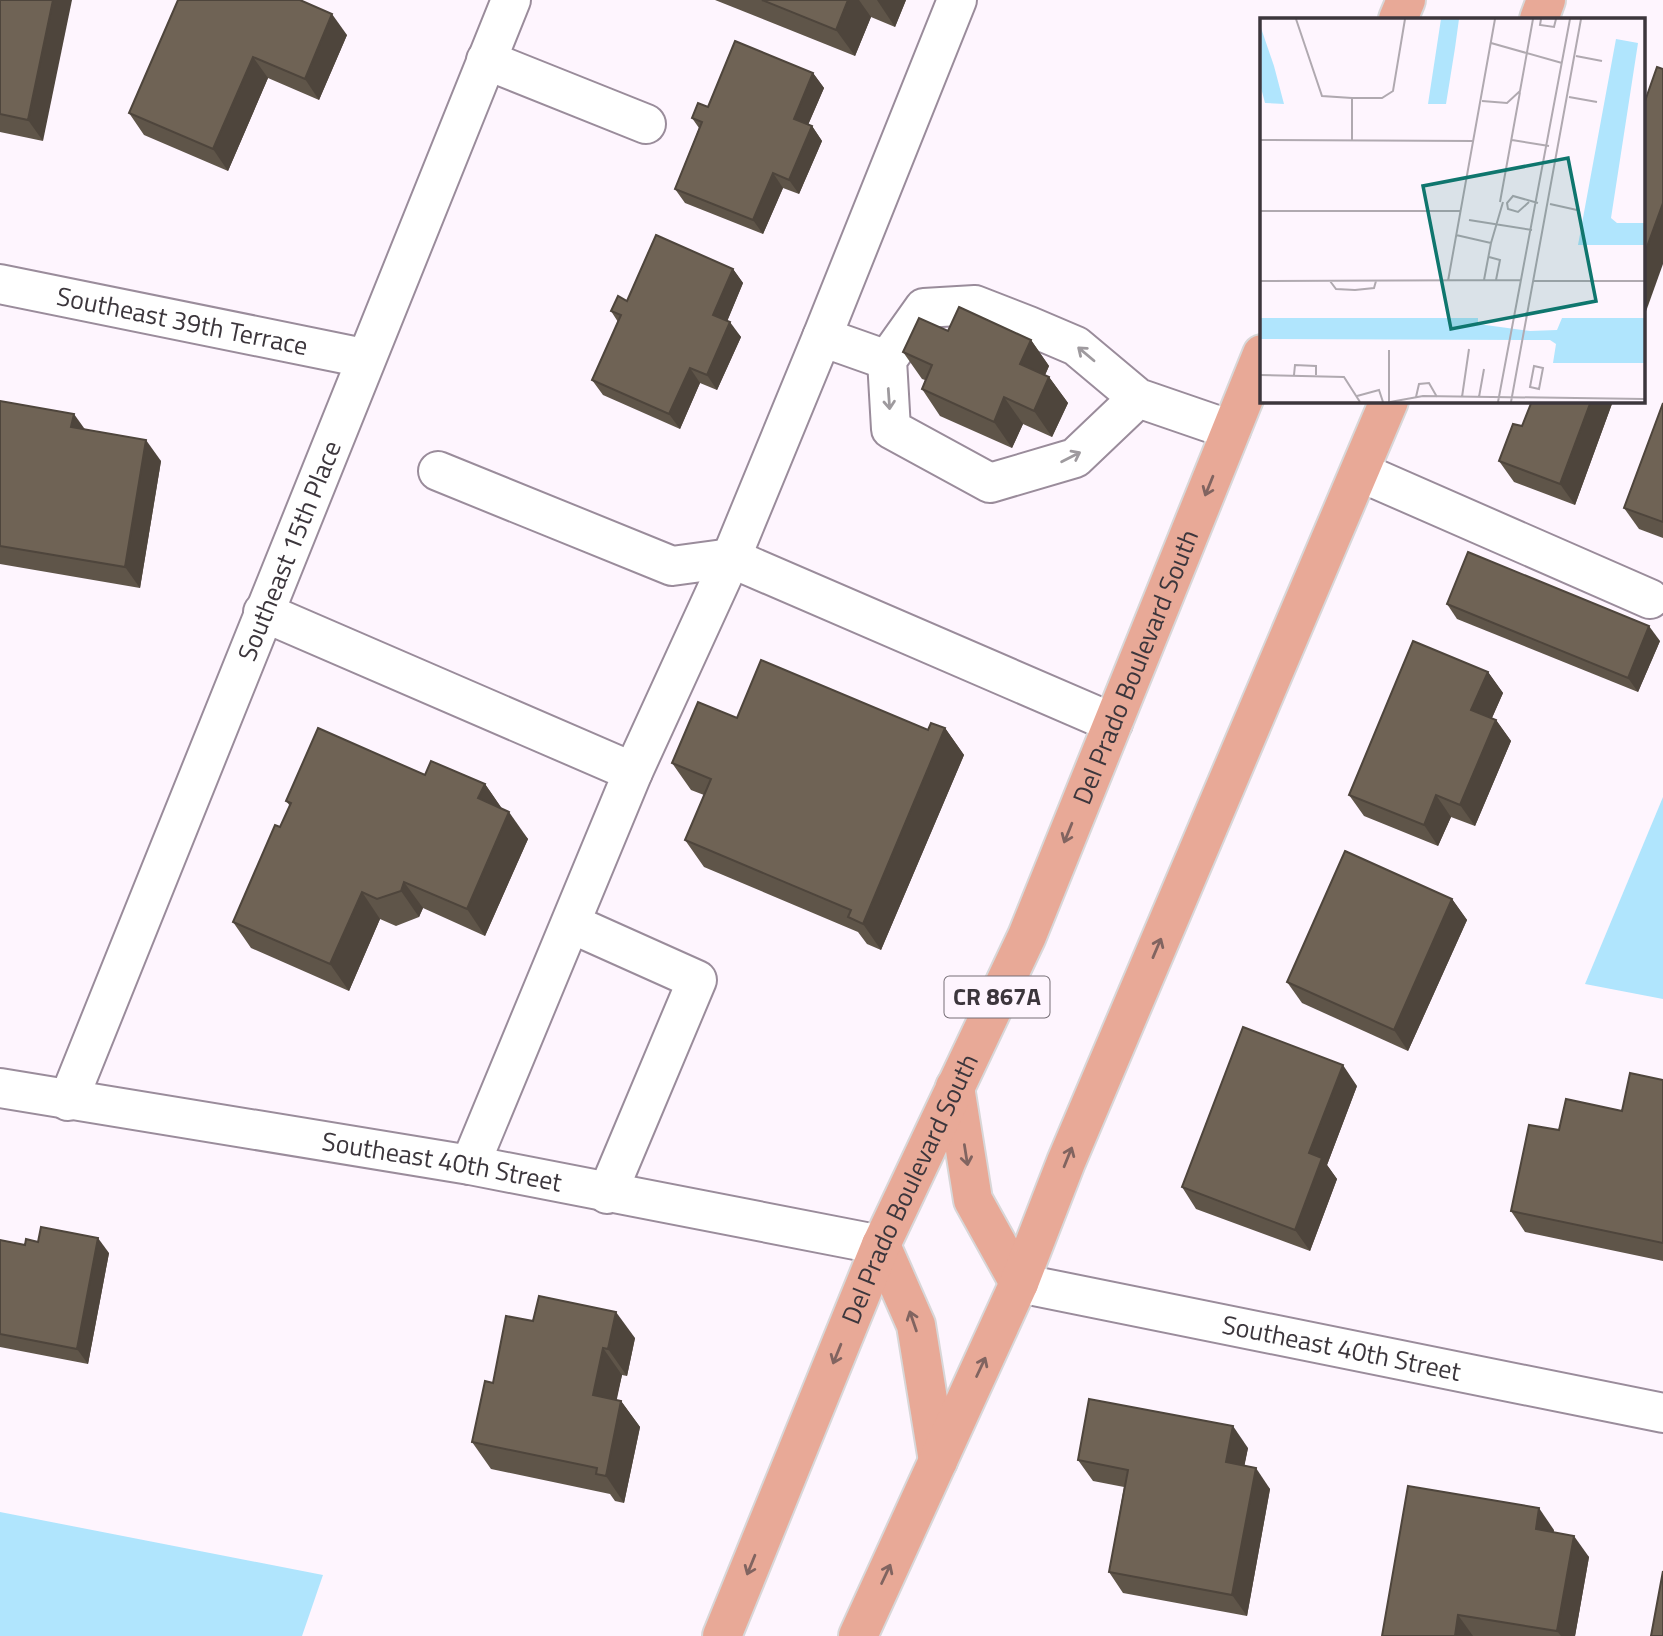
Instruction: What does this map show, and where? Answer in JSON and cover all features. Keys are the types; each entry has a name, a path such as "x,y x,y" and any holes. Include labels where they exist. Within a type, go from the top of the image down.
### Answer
{"main road":[{"path":"1398,18 1406,0"},
{"path":"1539,18 1546,0"},
{"name":"Del Prado Boulevard South","path":"722,1636 881,1245 1027,936 1260,359"},
{"path":"858,1636 1019,1283 1066,1161 1389,402"},
{"path":"955,1087 974,1200 1019,1283"},
{"path":"881,1245 916,1325 938,1461"}],"street":[{"name":"Southeast 15th Place","path":"68,1101 364,358 511,0"},
{"path":"470,1165 633,772 731,558 957,0"},
{"path":"486,60 646,124"},
{"name":"Southeast 39th Terrace","path":"0,284 364,358"},
{"path":"1138,398 1074,458 990,483 891,429 887,360 924,308 975,305 1076,346 1138,398 1231,430"},
{"path":"822,337 887,360"},
{"path":"438,471 672,566 731,558 1113,723"},
{"path":"1360,472 1650,599"},
{"path":"263,612 633,772"},
{"path":"572,924 697,980 607,1194"},
{"name":"Southeast 40th Street","path":"0,1088 470,1165 607,1194 881,1245"},
{"name":"Southeast 40th Street","path":"1019,1283 1663,1413"}],"water":[{"path":"1663,797 1663,999 1585,984"},
{"path":"0,1512 323,1575 302,1636 0,1636"}],"building":[{"path":"0,0 53,0 28,120 0,114"},
{"path":"178,0 300,0 332,14 305,79 253,57 213,149 129,113"},
{"path":"762,0 848,0 836,30"},
{"path":"735,41 813,73 794,119 812,126 789,180 773,173 753,220 675,189 702,122 692,118 698,103 708,107"},
{"path":"1657,67 1663,69 1663,203 1646,250 1646,98"},
{"path":"656,235 733,269 713,315 730,322 707,375 690,368 669,414 592,380 621,315 611,311 618,296 627,301"},
{"path":"959,307 1031,340 1020,364 1049,377 1034,411 1004,397 994,422 922,389 932,365 903,352 919,318 948,331"},
{"path":"0,401 74,414 71,427 146,440 125,567 0,546"},
{"path":"1532,402 1591,402 1560,484 1499,461 1513,424 1522,426"},
{"path":"1663,403 1663,522 1624,508"},
{"path":"1468,552 1649,626 1628,678 1447,604"},
{"path":"1413,641 1488,672 1471,710 1496,720 1460,805 1436,795 1424,825 1349,795"},
{"path":"761,660 928,730 931,723 945,728 863,924 848,917 851,910 685,840 711,779 672,763 698,702 737,718"},
{"path":"318,728 425,775 431,761 485,784 478,798 509,812 467,909 404,882 401,891 377,899 362,892 330,964 233,922 275,825 280,827 291,803 286,801"},
{"path":"1345,851 1452,899 1394,1030 1287,982"},
{"path":"1243,1027 1343,1065 1309,1153 1322,1158 1295,1230 1182,1187"},
{"path":"1630,1073 1663,1080 1663,1243 1511,1211 1529,1125 1559,1130 1566,1099 1622,1111"},
{"path":"41,1227 98,1238 77,1349 0,1334 0,1240 25,1245 26,1239 38,1242"},
{"path":"539,1296 616,1312 608,1349 603,1348 593,1395 621,1401 606,1476 596,1474 597,1468 472,1442 485,1381 493,1383 506,1316 533,1321"},
{"path":"1089,1399 1233,1426 1226,1462 1256,1468 1232,1595 1109,1572 1128,1470 1078,1460"},
{"path":"1408,1486 1539,1508 1536,1529 1574,1536 1557,1631 1458,1615 1455,1636 1382,1636"},
{"path":"1663,1571 1663,1636 1651,1636"}]}
